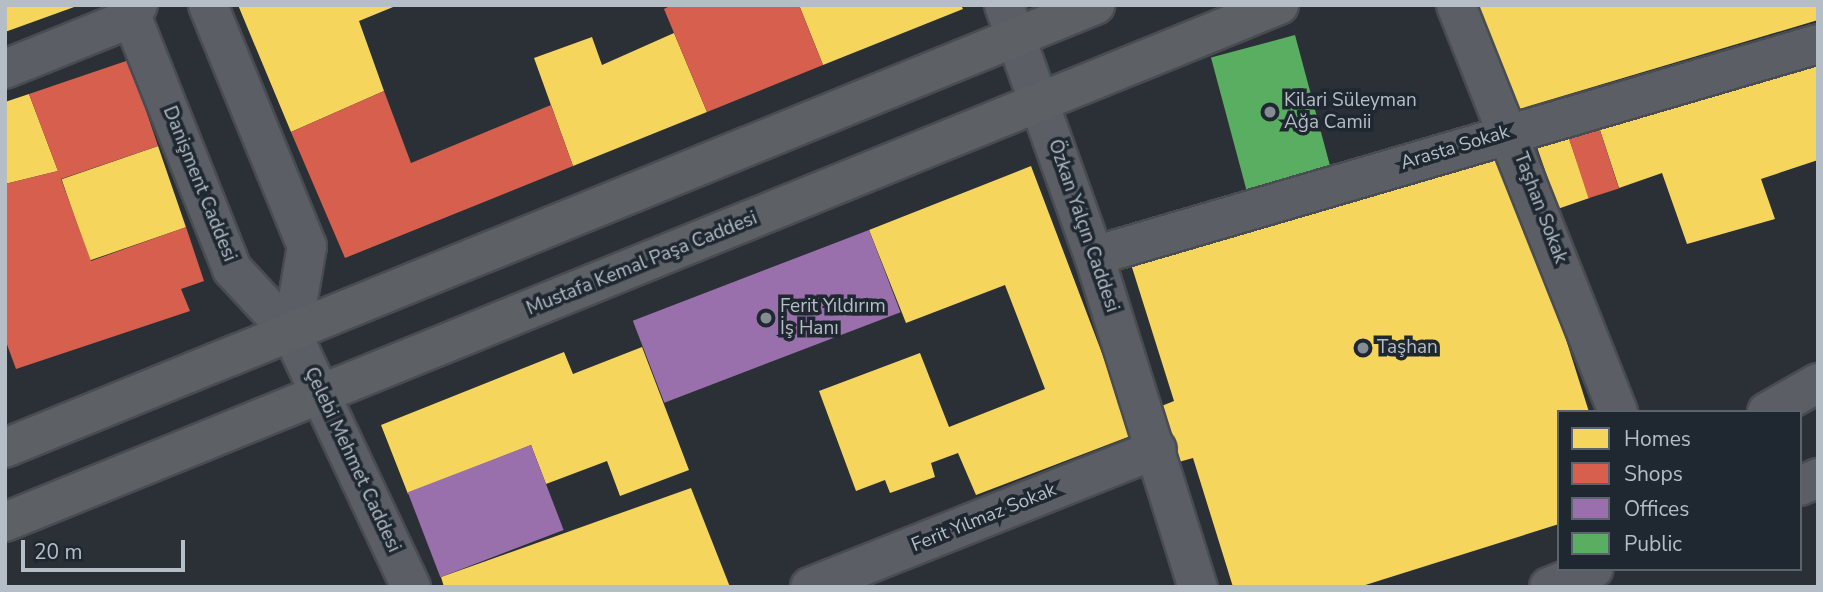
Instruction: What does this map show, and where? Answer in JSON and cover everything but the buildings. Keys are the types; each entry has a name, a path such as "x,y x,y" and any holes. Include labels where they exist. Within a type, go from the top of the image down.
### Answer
{"main road":[{"path":"5,448 292,334 1010,22 1095,5"},
{"name":"Mustafa Kemal Paşa Caddesi","path":"5,522 1279,5"}],"street":[{"path":"208,5 306,246 292,334"},
{"name":"Taşhan Sokak","path":"1456,5 1510,131 1617,410"},
{"path":"5,69 132,9"},
{"name":"Danişment Caddesi","path":"132,9 232,269 292,334"},
{"name":"Özkan Yalçın Caddesi","path":"1010,22 1041,102 1094,256 1157,449 1198,587"},
{"name":"Arasta Sokak","path":"1094,256 1510,131 1818,44"},
{"name":"Çelebi Mehmet Caddesi","path":"292,334 411,587"},
{"path":"1771,410 1818,383"},
{"name":"Ferit Yılmaz Sokak","path":"810,587 1157,449"},
{"path":"1549,587 1588,571"}],"place":[{"name":"Kilari Süleyman Ağa Camii","path":"1270,112"},
{"name":"Ferit Yıldırım İş Hanı","path":"766,318"},
{"name":"Taşhan","path":"1363,348"}]}
